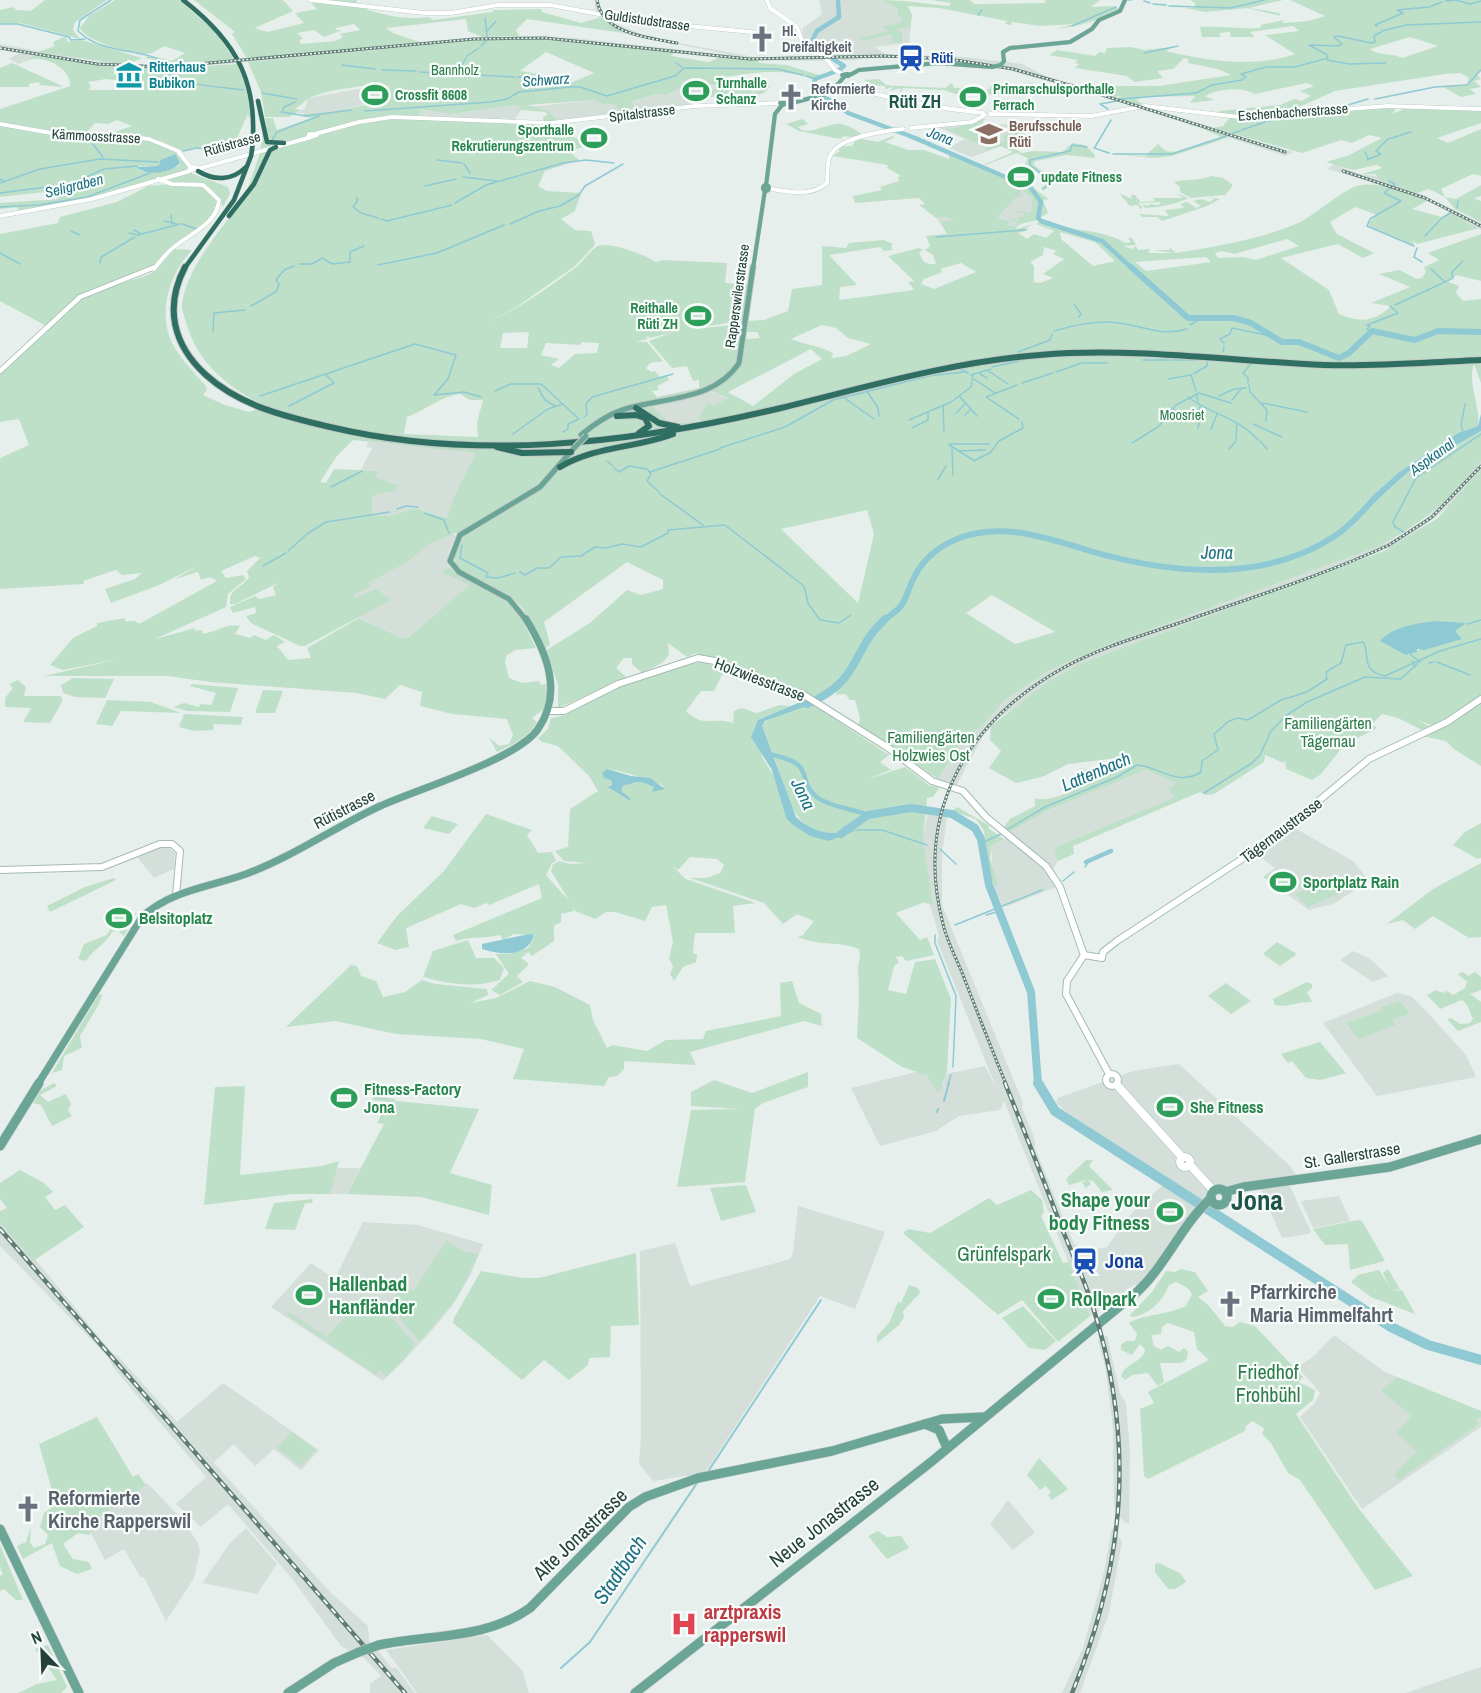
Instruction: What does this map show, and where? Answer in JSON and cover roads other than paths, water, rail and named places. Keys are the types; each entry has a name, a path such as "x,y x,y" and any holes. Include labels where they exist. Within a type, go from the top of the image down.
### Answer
{"highway":[{"path":"183,0 221,34 243,68 254,106 253,155 235,198 180,273 173,296 172,315 179,341 194,363 219,386 252,405 295,418 379,438 482,444 555,443 629,437 694,427 937,370 1044,355 1159,352 1352,366 1481,360"},
{"path":"189,0 215,22 234,44 248,67 257,93 260,122 243,193 222,224"},
{"path":"258,101 267,142 284,143"},
{"path":"274,147 254,184 195,257 182,281 177,308 183,335 199,361 222,382 247,397 295,418"},
{"path":"194,169 210,178 226,178 241,173 253,155"},
{"path":"194,169 203,178 230,185 235,198"},
{"path":"636,408 645,411 663,425 694,427"},
{"path":"617,416 645,411"},
{"path":"629,437 648,428 649,422 645,411"},
{"path":"482,444 518,453 553,454 559,456 560,464 589,452 657,440 694,427"},
{"path":"553,454 571,449 589,452"}],"main road":[{"path":"785,104 821,96 839,84 845,74 862,69 936,63 982,67 1001,65 1004,60 1003,52 1010,48 1075,40 1093,29 1099,20 1120,11 1125,0"},
{"name":"Rapperswilerstrasse","path":"636,408 645,411 707,389 727,379 739,363 767,189 775,117 785,104"},
{"name":"Rapperswilerstrasse","path":"636,408 707,389"},
{"name":"Rütistrasse","path":"584,436 617,416 636,408"},
{"name":"Rütistrasse","path":"0,1146 142,917 158,904 262,867 393,801 445,781 512,750 524,744 538,731 547,711 551,693 551,677 525,617 506,597 458,572 450,564 451,556 460,535 542,483 584,436 610,416 636,408"},
{"name":"St. Gallerstrasse","path":"1225,1192 1243,1187 1390,1167 1481,1139"},
{"path":"1225,1192 1228,1200 1225,1203 1215,1203 1210,1197 1225,1192"},
{"name":"Neue Jonastrasse","path":"635,1693 947,1448 1154,1276 1210,1197"},
{"name":"Alte Jonastrasse","path":"288,1693 334,1663 379,1645 485,1630 513,1622 534,1604 629,1507 645,1497 698,1479 832,1451 952,1417 983,1417"},
{"path":"926,1424 939,1430 947,1448"},
{"path":"0,1529 80,1693"}],"street":[{"name":"Guldistudstrasse","path":"310,0 371,5 398,12 428,13 498,5 550,5 636,21 771,34"},
{"path":"767,0 771,8 797,27 802,42 825,57 834,69 845,74"},
{"path":"839,84 872,94 951,110 986,114"},
{"name":"Spitalstrasse","path":"307,137 374,120 418,117 557,123 695,106 785,104"},
{"name":"Eschenbacherstrasse","path":"986,114 1106,114 1145,106 1236,117 1388,106 1481,109"},
{"path":"767,189 794,192 819,189 827,183 830,159 836,148 852,140 895,130 972,122 986,114"},
{"name":"Kämmoosstrasse","path":"0,124 62,135 143,138 177,150 194,169"},
{"path":"274,147 307,137"},
{"path":"274,147 307,137"},
{"name":"Rütistrasse","path":"0,216 92,199 274,147"},
{"path":"0,371 74,301 96,289 151,272 169,250 203,227 217,213 219,200 208,189 193,181 168,184 158,180"},
{"name":"Holzwiesstrasse","path":"547,711 569,709 618,684 698,658 720,662 757,681 805,695 887,747 932,781 963,791 998,828 1046,866 1055,877 1084,955"},
{"name":"Tägernaustrasse","path":"1084,955 1102,958 1103,952 1117,941 1280,834 1369,759 1447,722 1481,699"},
{"path":"0,870 102,867 154,846 169,844 180,851 177,897"},
{"path":"1084,955 1069,975 1066,994 1109,1074 1119,1077 1116,1085 1182,1157 1190,1160 1190,1165 1210,1197"}],"water":[{"path":"176,154 180,163 159,173 146,172 137,167 159,166 160,160"},
{"path":"1481,414 1481,431 1408,472 1376,501 1370,503 1370,498 1398,473 1458,433 1478,426"},
{"path":"1436,621 1466,623 1455,631 1462,639 1424,650 1417,649 1417,652 1406,655 1380,641 1398,629"},
{"path":"805,700 812,704 765,721 762,726 796,817 820,831 837,833 845,825 855,831 829,841 810,836 786,818 772,770 751,737 758,720"},
{"path":"607,769 631,776 650,778 665,789 652,792 654,787 639,782 623,786 621,791 631,799 629,800 608,787 612,785 611,780 604,778 602,773"},
{"path":"529,934 534,935 531,942 519,951 497,953 482,949 482,944"}],"waterway":[{"path":"111,0 80,20 78,31 98,44 146,55 169,64"},
{"name":"Jona","path":"826,54 813,39 817,31 839,17 838,0"},
{"path":"1169,6 1231,8 1264,0"},
{"path":"1446,1 1455,0"},
{"path":"1456,0 1470,4 1481,1"},
{"path":"1144,1 1150,3"},
{"path":"1377,26 1375,25 1403,13 1397,10 1429,7 1442,2"},
{"path":"1153,4 1166,5"},
{"path":"1072,26 1116,7"},
{"path":"978,15 982,10"},
{"path":"485,18 487,36"},
{"path":"487,31 496,21"},
{"path":"1382,31 1406,25 1481,22"},
{"path":"0,24 18,24 69,37 71,40 85,39"},
{"path":"1121,99 1196,93 1212,85 1242,80 1246,77 1241,74 1266,67 1295,67 1328,58 1326,54 1309,45 1338,46 1342,44 1334,37 1338,36 1371,43 1375,42 1374,36 1381,32"},
{"path":"481,46 486,41"},
{"path":"1144,53 1178,46"},
{"path":"467,56 479,48"},
{"path":"458,73 466,58"},
{"name":"Jona","path":"833,59 844,66 839,70"},
{"path":"1327,60 1349,64 1386,63"},
{"path":"676,63 682,67"},
{"path":"342,65 375,69"},
{"name":"Schwarz","path":"365,111 491,102 507,99 519,92 570,87 580,87 607,96 675,76 684,68 777,69 803,75"},
{"path":"166,69 166,72 184,81 243,90"},
{"path":"382,70 416,71"},
{"path":"1375,99 1435,87 1467,85 1481,70"},
{"path":"420,72 514,77"},
{"name":"Jona","path":"834,72 815,79 812,88 848,113 910,136 1031,188 1041,202 1038,218 1041,221 1102,241 1133,269"},
{"name":"Schwarz","path":"806,76 815,79"},
{"path":"517,77 547,79 557,88"},
{"path":"262,93 297,99"},
{"path":"1341,107 1368,99"},
{"path":"1108,109 1100,104 1117,101"},
{"path":"295,102 284,107 282,112 306,116 351,110"},
{"path":"1278,118 1312,114"},
{"path":"272,140 277,132 319,116"},
{"path":"1242,130 1276,118"},
{"path":"1095,147 1111,120"},
{"path":"1233,133 1240,131"},
{"path":"1367,160 1381,154 1376,151 1388,139 1411,132"},
{"path":"1113,154 1172,154 1229,135"},
{"path":"93,144 103,157"},
{"path":"1043,189 1052,182 1030,165 1030,160 1070,151 1072,145 1087,147"},
{"path":"183,151 197,148 219,150"},
{"path":"229,151 242,148"},
{"path":"1094,148 1109,153"},
{"path":"1365,152 1368,159"},
{"path":"4,182 40,169 100,159 158,162"},
{"path":"437,160 462,163"},
{"path":"455,203 486,185 563,163 586,160 614,163"},
{"path":"464,164 470,173"},
{"path":"510,224 539,211 560,206 579,195 585,186 623,164"},
{"path":"0,193 70,184 104,169 137,166"},
{"name":"Seligraben","path":"0,207 39,205 87,197 150,173"},
{"path":"463,177 497,181"},
{"path":"0,179 4,182"},
{"path":"425,186 456,179"},
{"path":"1389,181 1395,184 1393,186"},
{"path":"0,183 4,182"},
{"path":"1390,188 1384,193 1401,201 1370,219 1367,226 1414,246"},
{"path":"356,198 358,200 353,207 361,213 378,218"},
{"path":"1457,208 1458,201"},
{"path":"381,219 387,221 452,205"},
{"path":"1425,236 1442,218 1453,211"},
{"path":"171,215 172,223"},
{"path":"164,221 172,223"},
{"path":"172,223 177,224"},
{"path":"129,233 138,235 180,224"},
{"path":"182,224 197,229"},
{"path":"378,265 437,253 504,225"},
{"path":"134,230 140,233"},
{"path":"936,237 1025,230"},
{"path":"71,231 80,235"},
{"path":"100,263 101,257 135,237"},
{"path":"299,264 312,264 322,258 332,264 350,262 350,252 364,246"},
{"path":"1417,248 1414,257 1422,262"},
{"path":"0,253 20,264"},
{"path":"1452,272 1463,261"},
{"path":"251,306 277,291 279,284 276,280 284,270 294,266"},
{"name":"Jona","path":"1131,267 1188,318 1234,318 1251,323 1282,342 1299,342 1339,358 1349,353 1372,331 1415,340 1438,331 1481,332"},
{"path":"1431,269 1445,282"},
{"path":"1445,282 1453,278 1452,273"},
{"path":"1395,305 1445,282"},
{"path":"1074,304 1081,314 1079,317"},
{"path":"1370,331 1367,329 1370,326 1367,325 1398,313 1390,306"},
{"path":"213,332 214,313 245,310"},
{"path":"1190,325 1200,319"},
{"path":"1054,331 1102,322 1128,324 1168,332 1187,329"},
{"path":"1224,343 1220,339 1230,334 1232,328 1271,336"},
{"path":"1018,352 1050,340 1052,334"},
{"path":"260,396 415,344 456,355 448,379 434,395 464,392 481,397"},
{"path":"1223,352 1224,346"},
{"path":"992,367 1023,360"},
{"path":"1143,360 1169,360"},
{"path":"1172,360 1196,360"},
{"path":"1193,374 1207,366 1207,362"},
{"path":"1056,372 1082,363 1107,363"},
{"path":"1243,363 1251,364 1243,373 1248,378 1248,383"},
{"path":"960,369 968,373"},
{"path":"971,375 987,370"},
{"path":"987,370 1008,384"},
{"path":"867,391 929,376 964,372"},
{"path":"1022,383 1053,373"},
{"path":"584,417 587,415 586,404 592,397 673,374"},
{"path":"980,374 987,378"},
{"path":"289,406 334,383 326,375"},
{"path":"943,405 971,387 973,375"},
{"path":"1168,379 1191,375 1196,391"},
{"path":"974,379 995,393"},
{"path":"495,391 511,384 541,384 563,404"},
{"path":"1017,385 986,397 1019,419"},
{"path":"1249,385 1250,392 1267,410 1266,421"},
{"path":"538,388 545,400 555,406"},
{"path":"1219,396 1234,389 1246,388"},
{"path":"1232,400 1241,389"},
{"path":"844,397 867,391"},
{"path":"867,391 878,408 879,416"},
{"path":"1196,394 1199,393 1231,403"},
{"path":"1189,398 1196,394"},
{"path":"1196,394 1198,401"},
{"path":"720,448 785,427 833,400 844,397"},
{"path":"844,397 874,419"},
{"path":"960,397 966,403"},
{"path":"1176,405 1189,398"},
{"path":"1189,398 1241,425 1258,440"},
{"path":"956,413 966,403"},
{"path":"966,403 971,409"},
{"path":"1262,403 1307,412"},
{"path":"513,434 548,409 563,404"},
{"path":"563,404 579,419 568,424 568,429 563,432"},
{"path":"1463,432 1461,425 1465,404"},
{"path":"909,420 943,405"},
{"path":"943,405 944,431"},
{"path":"1172,409 1175,406"},
{"path":"1200,407 1200,418"},
{"path":"965,415 971,409"},
{"path":"971,409 977,416"},
{"path":"1159,426 1172,409"},
{"path":"1172,409 1182,414"},
{"path":"1191,413 1199,410"},
{"path":"912,428 928,420 928,412"},
{"path":"1211,429 1217,414"},
{"path":"1198,428 1200,419"},
{"path":"975,460 990,453 999,441 1023,428 1022,422"},
{"path":"1236,439 1237,423"},
{"path":"1253,424 1282,437"},
{"path":"1132,443 1158,427"},
{"name":"Aspkanal","path":"1404,532 1395,527 1393,522 1416,478 1481,434"},
{"path":"1229,449 1236,441"},
{"path":"1260,441 1267,449"},
{"path":"950,444 989,444"},
{"path":"949,445 975,461"},
{"path":"650,472 720,449"},
{"path":"952,449 953,475"},
{"path":"959,451 985,450"},
{"path":"607,461 613,466"},
{"path":"614,468 619,472 629,466 647,469 651,474 647,481 659,492"},
{"path":"938,479 946,466"},
{"path":"331,487 362,471"},
{"path":"660,494 703,525"},
{"name":"Jona","path":"884,621 901,606 915,575 930,556 950,542 974,534 990,531 1024,533 1121,559 1183,569 1246,568 1277,562 1307,551 1335,536 1378,495"},
{"path":"397,509 406,506 418,507"},
{"path":"307,534 326,522 390,512"},
{"path":"424,513 444,520 449,533"},
{"path":"520,572 525,575 537,568 549,568 561,557 581,556 595,547 606,548 622,544 641,547 668,533 668,530 725,525 804,586 808,603 820,620 839,623 851,615"},
{"path":"288,551 306,535"},
{"path":"462,545 460,558 488,573 486,577 498,578 515,573"},
{"path":"263,566 286,553"},
{"path":"1467,624 1481,620"},
{"name":"Jona","path":"807,704 837,686 884,621"},
{"name":"Lattenbach","path":"1418,661 1440,651 1481,639"},
{"name":"Lattenbach","path":"1005,831 1045,807 1117,777 1137,765 1184,778 1201,772 1202,761 1218,750 1214,734 1229,721 1238,718 1248,720 1281,700 1307,692 1327,679 1326,672 1341,663 1346,645 1363,642 1369,666 1377,674 1385,676 1413,663"},
{"path":"1410,654 1418,661"},
{"name":"Lattenbach","path":"1413,663 1418,661"},
{"path":"1429,663 1434,662"},
{"path":"1437,662 1470,675"},
{"name":"Lattenbach","path":"1415,666 1418,663"},
{"path":"1204,793 1252,763 1260,755 1271,731 1287,715 1307,702 1365,677 1401,679 1415,666"},
{"path":"769,754 785,758 801,768 807,785 818,798 830,804 868,815"},
{"name":"Jona","path":"841,834 868,815 911,808 952,814 975,828 981,839 989,885 1031,992 1038,1084"},
{"path":"855,830 882,830 927,845"},
{"name":"Lattenbach","path":"982,843 1001,834"},
{"path":"940,849 956,864"},
{"path":"1086,862 1111,851"},
{"path":"1085,867 1089,861"},
{"path":"1063,881 1074,872"},
{"name":"Jona","path":"955,925 1042,890"},
{"path":"986,915 1000,911"},
{"name":"Lattenbach","path":"935,935 935,943 956,996 953,1067"},
{"path":"948,1084 951,1075"},
{"path":"944,1101 949,1083"},
{"name":"Jona","path":"1038,1083 1055,1111 1391,1327 1428,1345 1481,1360"},
{"name":"Stadtbach","path":"709,1470 821,1300"},
{"name":"Stadtbach","path":"561,1668 590,1642 697,1483"}],"railway":[{"path":"597,0 601,11 617,27 641,36 677,43"},
{"path":"0,48 97,64 164,67 474,39 545,38 749,59 884,56 949,59 1013,69 1076,87"},
{"path":"1070,85 1285,152"},
{"path":"1343,171 1425,198 1481,226"},
{"path":"1006,1084 947,937 936,883 936,845 943,808 956,775 975,743 999,715 1029,690 1077,661 1123,642 1314,576 1389,545 1432,517 1481,466"},
{"path":"1005,1083 1090,1297 1107,1357 1115,1406 1119,1454 1118,1502 1113,1550 1104,1597 1090,1645 1072,1693"},
{"path":"0,1229 405,1693"}],"place":[{"name":"Hl. Dreifaltigkeit","path":"762,39"},
{"name":"Rüti","path":"911,58"},
{"name":"Ritterhaus Bubikon","path":"129,75"},
{"name":"Turnhalle Schanz","path":"696,91"},
{"name":"Crossfit 8608","path":"375,95"},
{"name":"Reformierte Kirche","path":"791,97"},
{"name":"Primarschulsporthalle Ferrach","path":"973,97"},
{"name":"Berufsschule Rüti","path":"989,134"},
{"name":"Sporthalle Rekrutierungszentrum","path":"594,138"},
{"name":"update Fitness","path":"1021,177"},
{"name":"Reithalle Rüti ZH","path":"698,316"},
{"name":"Sportplatz Rain","path":"1283,882"},
{"name":"Belsitoplatz","path":"119,918"},
{"name":"Fitness-Factory Jona","path":"344,1098"},
{"name":"She Fitness","path":"1170,1107"},
{"name":"Shape your body Fitness","path":"1170,1212"},
{"name":"Jona","path":"1085,1261"},
{"name":"Hallenbad Hanfländer","path":"309,1295"},
{"name":"Rollpark","path":"1051,1299"},
{"name":"Pfarrkirche Maria Himmelfahrt","path":"1230,1304"},
{"name":"Reformierte Kirche Rapperswil","path":"28,1509"},
{"name":"arztpraxis rapperswil","path":"684,1624"}],"district":[{"name":"Rüti ZH","path":"915,102"},
{"name":"Jona","path":"1257,1201"}],"park label":[{"name":"Bannholz","path":"455,70"},
{"name":"Moosriet","path":"1182,415"},
{"name":"Familiengärten Tägernau","path":"1328,732"},
{"name":"Familiengärten Holzwies Ost","path":"931,746"},
{"name":"Grünfelspark","path":"1004,1254"},
{"name":"Friedhof Frohbühl","path":"1268,1384"}]}
